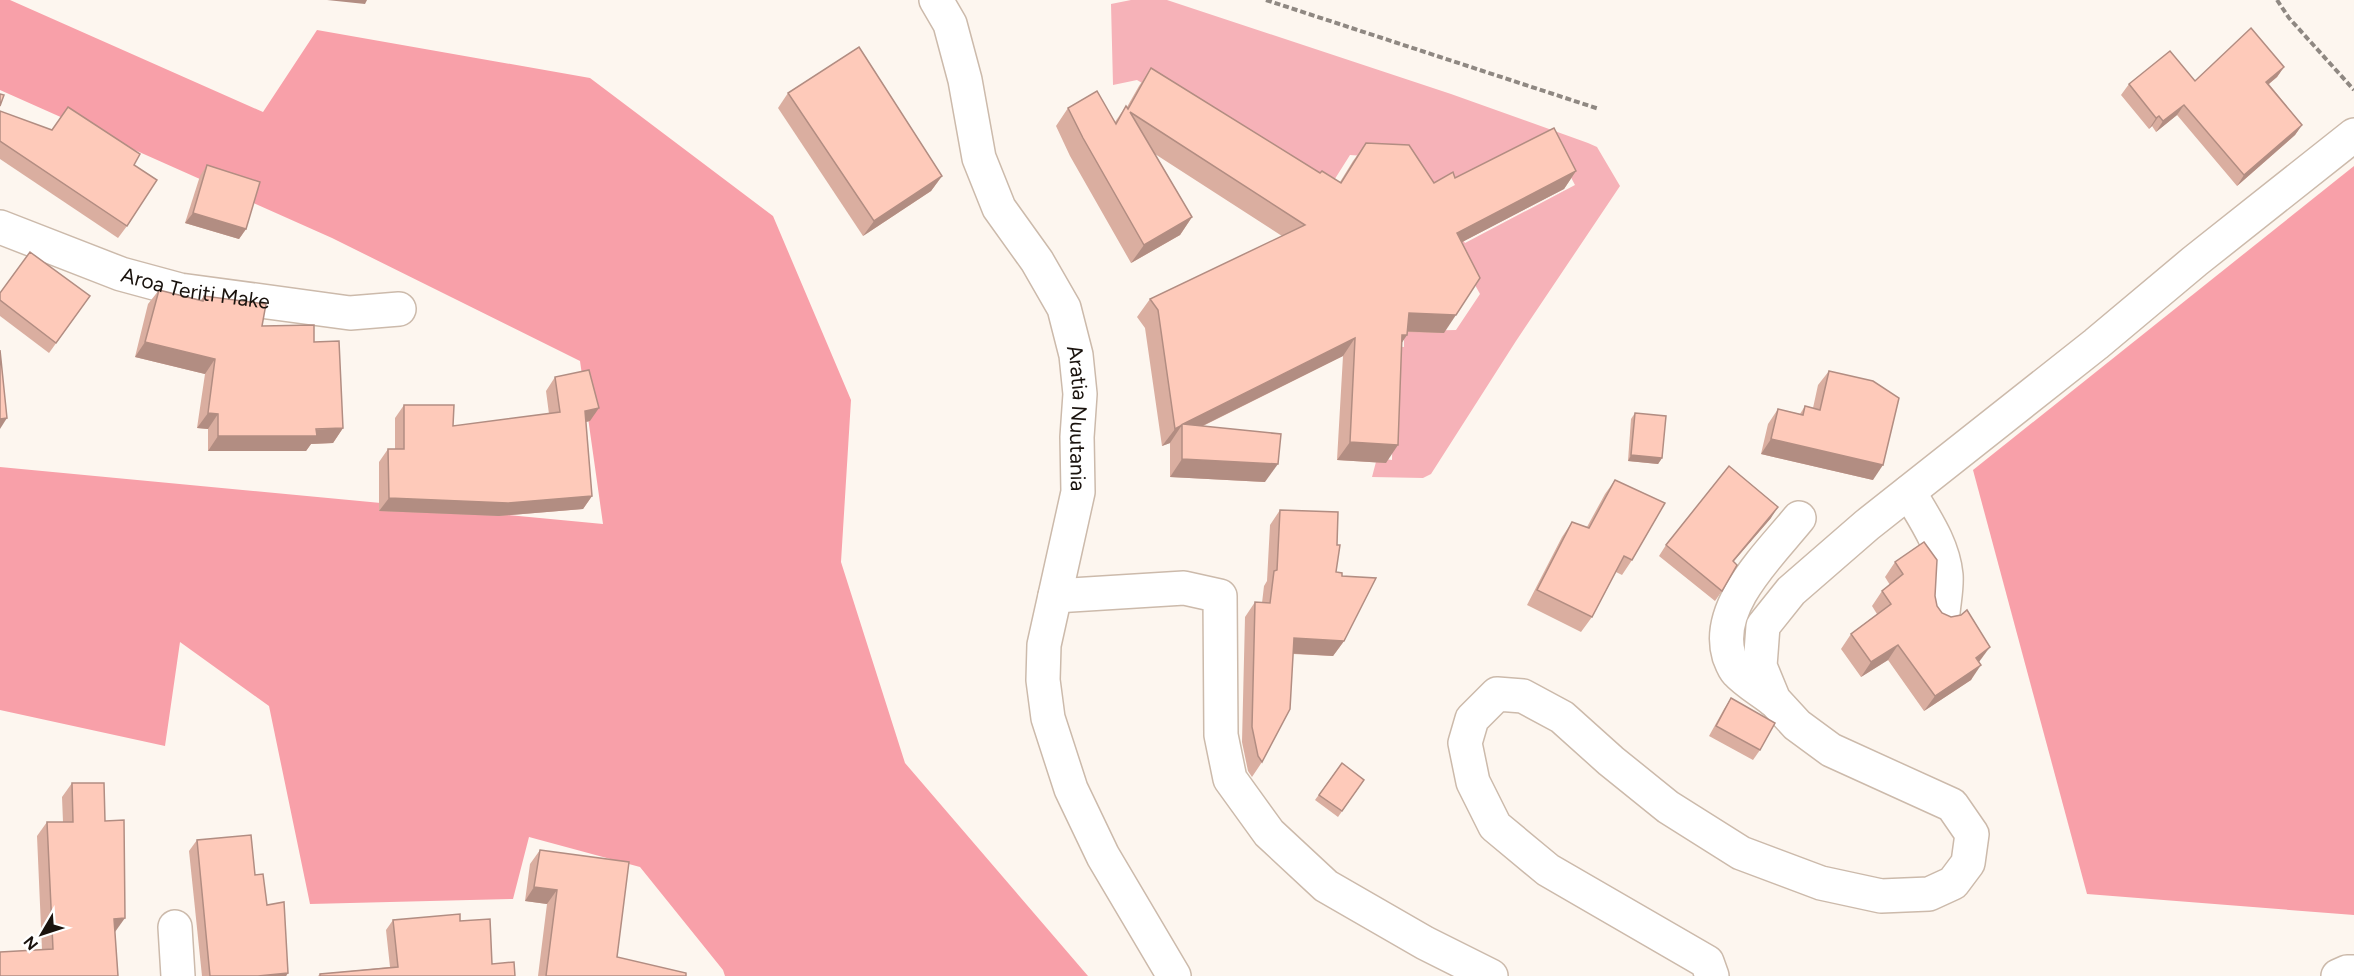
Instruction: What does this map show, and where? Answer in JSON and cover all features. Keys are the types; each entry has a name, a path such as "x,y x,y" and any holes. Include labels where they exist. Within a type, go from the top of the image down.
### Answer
{"street":[{"name":"Aratia Nuutania","path":"936,0 950,24 965,80 979,158 999,208 1037,261 1064,308 1076,355 1080,394 1077,437 1078,492 1044,645 1043,680 1048,718 1071,789 1103,856 1174,976"},
{"path":"1774,700 1760,666 1763,626 1791,591 1867,525 2096,344 2195,261 2354,135"},
{"name":"Aroa Teriti Make","path":"0,227 121,274 180,290 350,313 399,309"},
{"path":"1909,492 1942,552 1946,576 1943,613"},
{"path":"1712,976 1707,962 1548,870 1495,826 1473,783 1465,743 1472,719 1497,694 1523,696 1562,717 1668,807 1741,853 1821,883 1881,896 1929,894 1953,883 1968,863 1972,834 1952,805 1831,750 1797,725 1774,700 1735,671 1727,645 1726,629 1731,608 1799,518"},
{"path":"1055,596 1184,588 1220,596 1221,735 1230,779 1269,833 1326,886 1425,943 1491,976"},
{"path":"175,927 178,976"},
{"path":"2338,976 2354,972"}],"path":[{"path":"1266,0 1599,109"},
{"path":"2277,0 2289,18 2354,90"}],"shaded area":[{"path":"0,0 10,0 263,112 317,30 590,78 773,216 851,400 841,562 905,763 1088,976 725,976 723,970 640,867 529,837 513,899 310,904 269,706 180,642 165,746 0,710 0,467 603,524 580,361 332,238 0,90"},
{"path":"1131,0 1167,0 1451,94 1597,147 1620,186 1516,341 1431,474 1423,478 1372,477 1377,458 1392,460 1394,346 1404,347 1404,331 1456,330 1480,294 1449,238 1459,233 1465,243 1575,185 1551,140 1425,193 1407,159 1350,155 1326,193 1137,80 1113,85 1111,4"},
{"path":"2354,166 2354,915 2087,894 1973,470"}],"building":[{"path":"2251,28 2284,67 2266,82 2302,125 2244,175 2184,105 2163,121 2159,116 2156,118 2129,84 2170,51 2195,81"},
{"path":"859,47 942,176 874,221 788,93"},
{"path":"1151,68 1320,173 1322,171 1341,183 1366,143 1409,145 1434,183 1453,172 1455,178 1554,128 1576,171 1457,233 1480,278 1456,315 1409,313 1407,335 1402,335 1398,445 1350,442 1355,338 1183,424 1281,434 1278,464 1182,459 1182,425 1175,429 1158,310 1150,299 1305,225 1130,112 1192,217 1144,245 1068,108 1097,91 1116,124 1126,106 1128,109"},
{"path":"0,94 4,95 0,106"},
{"path":"68,107 140,154 134,165 157,180 127,226 0,141 0,111 52,130"},
{"path":"207,165 260,182 246,229 193,213"},
{"path":"30,252 90,296 56,343 0,300 0,293"},
{"path":"159,290 203,301 204,296 266,304 262,326 314,325 314,342 339,341 343,428 316,429 317,436 218,436 218,414 208,413 215,359 145,342"},
{"path":"0,350 7,418 0,419"},
{"path":"589,370 599,408 585,411 592,496 508,503 389,498 388,449 404,449 404,405 454,405 453,426 560,412 555,377"},
{"path":"1829,371 1873,381 1899,398 1883,465 1771,439 1778,409 1803,415 1805,406 1820,410"},
{"path":"1635,413 1666,416 1662,458 1631,455"},
{"path":"1729,466 1778,507 1733,561 1737,565 1722,591 1666,545"},
{"path":"1615,480 1665,503 1632,560 1624,556 1592,617 1537,590 1572,522 1589,528"},
{"path":"1280,510 1338,512 1337,545 1340,545 1336,572 1342,573 1342,576 1376,578 1344,641 1294,638 1290,709 1262,762 1258,756 1252,727 1255,602 1270,603 1274,571 1277,570"},
{"path":"1924,542 1937,560 1935,596 1937,606 1942,613 1951,617 1961,615 1967,610 1990,647 1976,658 1981,665 1935,696 1898,645 1871,662 1851,634 1891,604 1882,591 1903,574 1895,562"},
{"path":"1731,698 1775,723 1760,750 1716,726"},
{"path":"1342,763 1364,780 1342,811 1319,795"},
{"path":"72,783 104,783 105,821 124,820 125,918 114,919 118,976 0,976 0,952 53,949 47,822 73,822"},
{"path":"251,835 255,875 263,874 267,905 284,902 288,973 258,976 210,976 197,840"},
{"path":"540,850 629,862 617,957 686,973 686,976 546,976 557,890 534,887"},
{"path":"460,914 460,921 490,919 492,964 514,962 515,976 320,976 320,974 398,967 393,920"}]}
